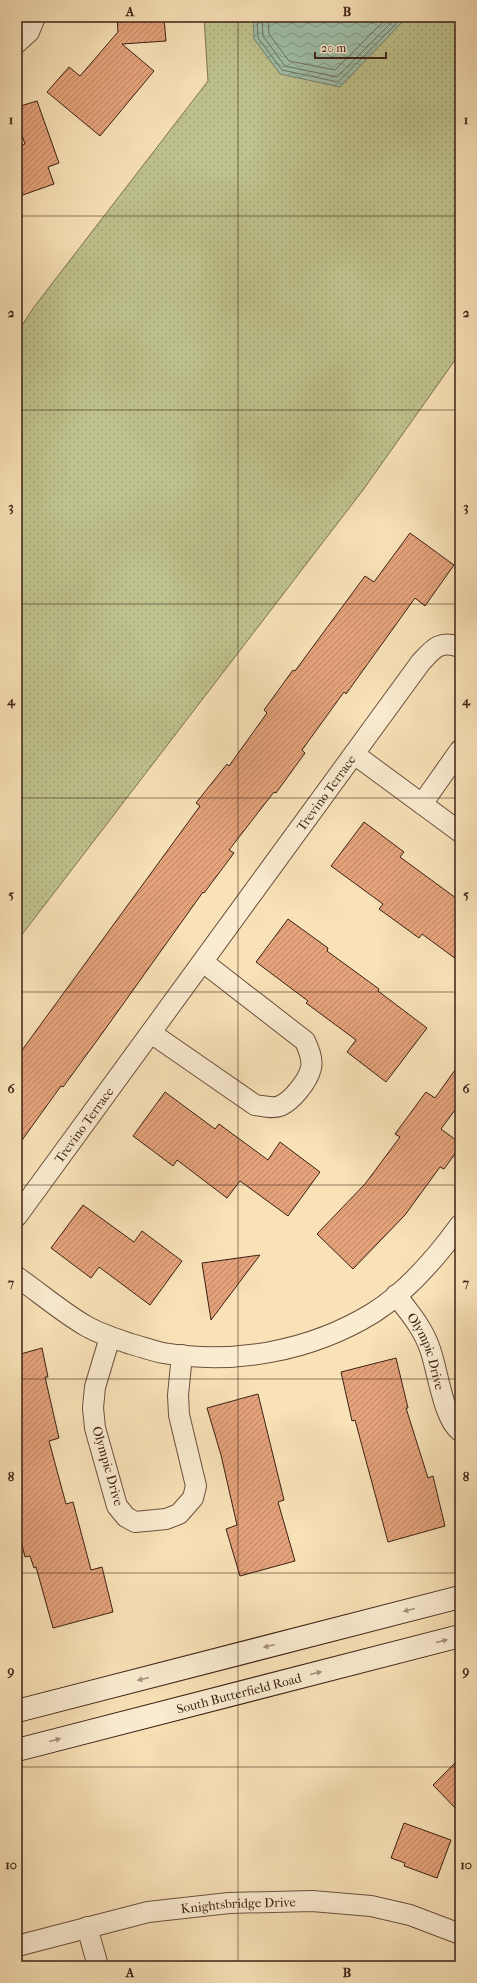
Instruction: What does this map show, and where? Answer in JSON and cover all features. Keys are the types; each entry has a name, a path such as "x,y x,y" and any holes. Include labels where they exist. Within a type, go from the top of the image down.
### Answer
{"main road":[{"path":"17,1711 460,1597"},
{"name":"South Butterfield Road","path":"17,1750 460,1636"}],"street":[{"path":"17,43 29,32 35,17"},
{"name":"Trevino Terrace","path":"17,1216 421,662 436,646 448,644 460,647"},
{"path":"422,804 460,750"},
{"path":"354,754 460,832"},
{"path":"151,1033 255,1105 272,1108 280,1106 294,1096 308,1075 311,1067 310,1052 305,1041 203,962"},
{"path":"17,1277 86,1326 110,1337 162,1353 223,1358 259,1354 297,1346 322,1338 373,1313 396,1296 457,1238"},
{"name":"Olympic Drive","path":"396,1296 421,1328 430,1349 453,1426 460,1431"},
{"name":"Olympic Drive","path":"110,1337 95,1387 93,1408 95,1428 116,1506 126,1517 135,1522 166,1519 179,1514 193,1498 196,1486 179,1415 178,1395 182,1355"},
{"name":"Knightsbridge Drive","path":"17,1946 148,1912 229,1902 312,1901 371,1906 410,1915 460,1934"},
{"path":"87,1927 98,1966"}],"shaded area":[{"path":"204,17 460,17 460,353 363,490 17,941 17,333 34,307 208,81"}],"water":[{"path":"253,17 407,17 340,87 280,74 254,39"}],"building":[{"path":"117,17 164,17 166,41 122,44 154,71 100,136 47,92 69,67 80,76 118,32"},
{"path":"37,101 59,163 48,167 54,184 17,197 17,147 25,144 17,121 17,107"},
{"path":"410,533 454,565 425,606 415,598 346,694 344,692 302,750 305,753 276,793 274,792 229,850 234,853 204,893 203,892 101,1035 63,1087 61,1086 17,1147 17,1057 200,806 196,803 227,764 229,766 267,713 264,710 293,670 295,671 365,576 374,582"},
{"path":"364,822 404,852 400,857 460,901 460,962 422,934 419,938 379,909 383,904 331,866"},
{"path":"288,919 328,948 327,951 379,989 378,991 427,1028 386,1082 347,1052 356,1040 306,1003 308,1001 256,962"},
{"path":"460,1063 460,1103 441,1129 460,1143 460,1147 444,1169 440,1167 405,1215 353,1269 317,1234 365,1184 400,1137 395,1134 426,1092 435,1098"},
{"path":"165,1092 215,1129 219,1124 268,1160 280,1142 320,1172 288,1216 240,1181 227,1198 177,1160 173,1166 133,1136"},
{"path":"83,1205 134,1242 142,1231 182,1261 150,1305 99,1267 91,1278 51,1248"},
{"path":"260,1255 211,1320 202,1263"},
{"path":"42,1348 48,1377 45,1377 59,1438 49,1441 66,1504 73,1502 91,1570 102,1567 113,1612 53,1628 36,1567 34,1568 30,1556 25,1557 17,1526 17,1355"},
{"path":"396,1358 408,1408 406,1408 428,1478 433,1476 445,1526 388,1542 355,1420 352,1421 341,1372"},
{"path":"258,1394 284,1500 278,1502 295,1561 240,1576 226,1529 237,1525 221,1455 207,1408"},
{"path":"460,1758 460,1813 433,1785"},
{"path":"404,1823 451,1840 437,1878 404,1866 405,1863 391,1858"}]}
